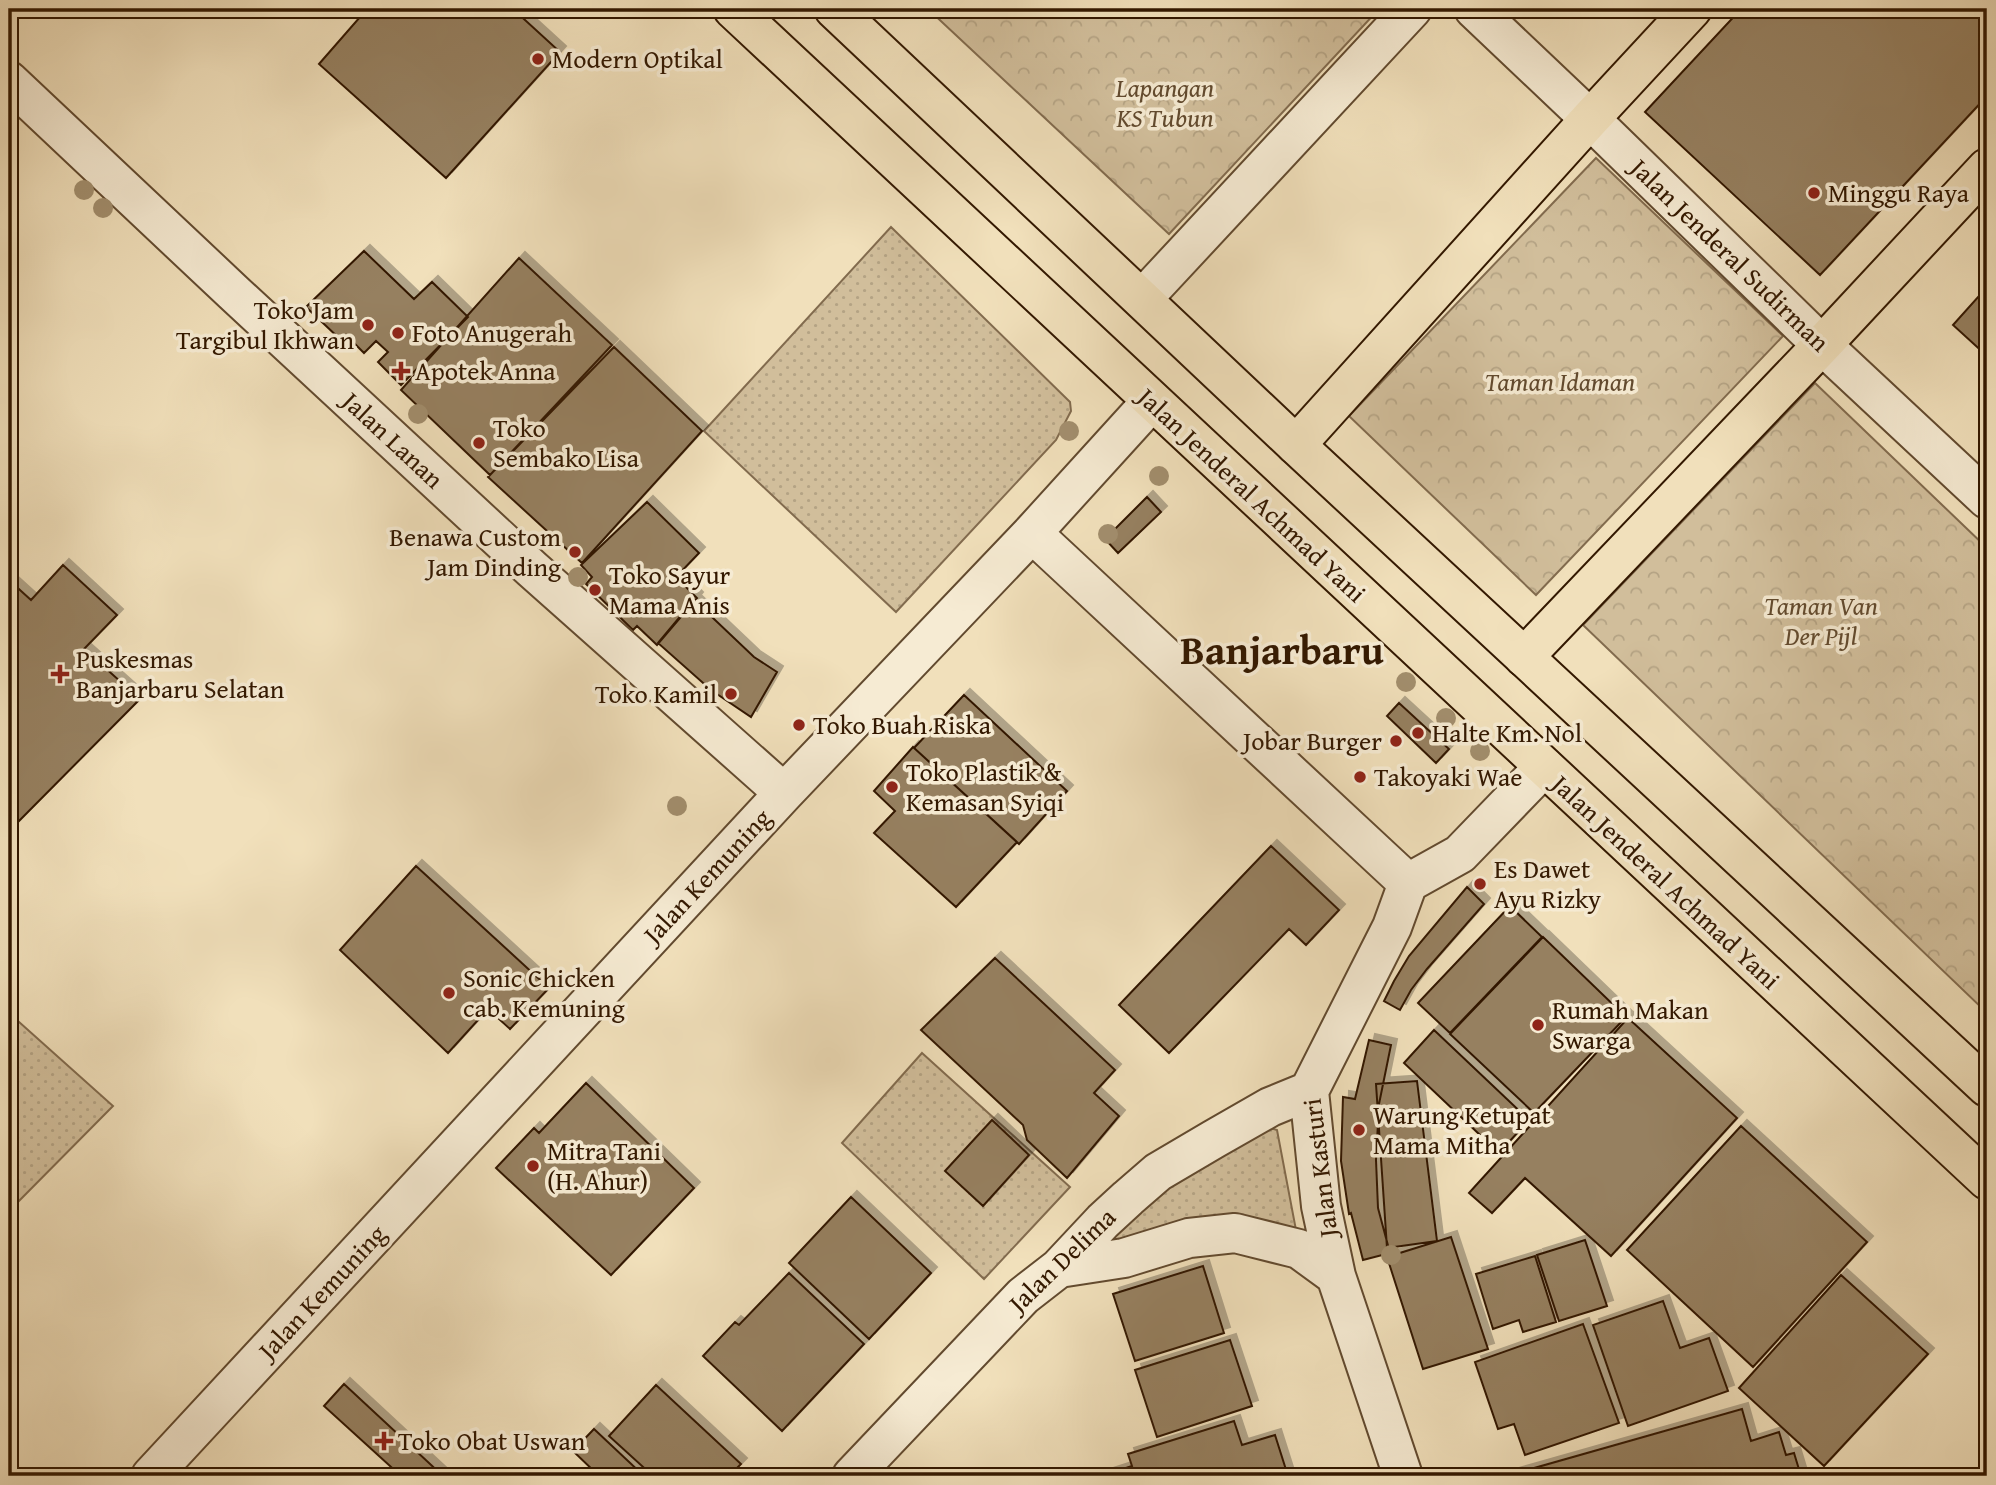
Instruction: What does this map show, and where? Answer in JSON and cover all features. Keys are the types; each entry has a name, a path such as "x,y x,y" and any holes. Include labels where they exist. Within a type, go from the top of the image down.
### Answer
{"main road":[{"name":"Jalan Jenderal Achmad Yani","path":"733,9 1987,1180"},
{"path":"834,9 1296,445 1987,1087"},
{"path":"1296,445 1590,118 1692,9"},
{"path":"1524,657 1822,345 1987,167"}],"street":[{"path":"1143,298 1412,9"},
{"name":"Jalan Jenderal Sudirman","path":"1474,9 1590,118 1822,345 1987,499"},
{"name":"Jalan Lanan","path":"9,81 532,569 784,793"},
{"name":"Jalan Kemuning","path":"151,1476 784,793 1032,533 1152,401"},
{"path":"1032,533 1408,883 1460,854 1544,767"},
{"name":"Jalan Kasturi","path":"1403,1476 1336,1276 1321,1206 1308,1091 1392,927 1408,883"},
{"name":"Jalan Delima","path":"852,1476 1017,1302 1059,1268 1102,1221 1158,1172 1270,1107 1308,1091"},
{"path":"1059,1268 1124,1258 1189,1238 1235,1233 1299,1249 1336,1276"}],"green space":[{"name":"Lapangan KS Tubun","path":"928,9 1379,9 1169,234"},
{"name":"Taman Idaman","path":"1596,158 1783,336 1536,595 1349,416"},
{"path":"891,227 1070,402 1071,411 1056,440 896,612 704,431"},
{"name":"Taman Van Der Pijl","path":"1815,383 1987,548 1987,1013 1583,625"},
{"path":"9,1013 113,1106 9,1211"},
{"path":"922,1053 1070,1187 984,1279 842,1143"},
{"path":"1270,1128 1277,1130 1296,1230 1119,1244 1113,1236 1158,1193"}],"building":[{"path":"367,9 513,9 560,52 446,178 319,64"},
{"name":"Minggu Raya","path":"1741,9 1987,9 1987,96 1820,275 1645,112"},
{"path":"364,251 414,299 432,282 468,317 401,385 378,362 388,352 376,341 364,353 346,335 341,340 306,307"},
{"path":"519,258 612,345 490,475 401,390"},
{"path":"1987,287 1987,356 1953,325"},
{"path":"614,347 702,431 582,563 488,477"},
{"path":"1147,497 1161,512 1118,553 1105,539"},
{"path":"647,502 699,553 676,577 697,598 657,645 637,626 633,630 586,584 592,577 581,565"},
{"name":"Puskesmas Banjarbaru Selatan","path":"63,565 117,615 84,649 140,699 9,831 9,580 31,600"},
{"path":"694,600 754,657 777,672 751,717 711,690 658,643"},
{"path":"964,695 1067,791 1019,844 914,748"},
{"name":"Halte Km. Nol","path":"1399,703 1449,749 1436,763 1387,716"},
{"path":"913,747 1017,842 956,907 874,833 895,811 874,791"},
{"path":"1271,846 1339,910 1306,945 1289,929 1169,1053 1119,1005"},
{"path":"416,866 549,988 510,1029 488,1009 448,1053 340,950"},
{"path":"1467,887 1484,904 1427,969 1400,1010 1384,1001 1409,956"},
{"path":"1510,906 1542,937 1450,1033 1418,1003"},
{"name":"Rumah Makan Swarga","path":"1543,937 1626,1017 1534,1113 1450,1034"},
{"path":"995,958 1115,1070 1094,1093 1119,1116 1067,1178 1027,1140 1023,1125 921,1030"},
{"path":"1628,1018 1737,1118 1611,1256 1525,1178 1492,1213 1469,1193"},
{"path":"1434,1030 1529,1120 1499,1153 1404,1063"},
{"path":"1369,1040 1391,1045 1379,1104 1376,1160 1378,1208 1390,1253 1363,1260 1351,1213 1349,1214 1341,1161 1343,1097 1355,1099"},
{"path":"1417,1081 1437,1241 1387,1248 1376,1084"},
{"path":"586,1083 694,1188 611,1275 496,1168 534,1128 539,1133"},
{"path":"992,1120 1029,1155 983,1206 945,1171"},
{"path":"1741,1126 1867,1242 1753,1367 1627,1250"},
{"path":"851,1197 931,1273 869,1339 789,1263"},
{"path":"1451,1237 1488,1349 1423,1369 1387,1257"},
{"path":"1585,1240 1607,1306 1559,1321 1537,1255"},
{"path":"1535,1256 1556,1322 1523,1332 1519,1320 1493,1329 1476,1274"},
{"path":"1203,1266 1224,1333 1135,1361 1113,1294"},
{"path":"789,1273 864,1344 782,1431 703,1356 735,1322 739,1325"},
{"path":"1841,1275 1928,1354 1824,1466 1739,1388"},
{"path":"1663,1301 1680,1348 1709,1338 1728,1391 1628,1426 1593,1325"},
{"path":"1583,1324 1619,1423 1525,1455 1514,1424 1498,1429 1475,1362"},
{"path":"1230,1340 1252,1406 1157,1437 1135,1370"},
{"name":"Toko Obat Uswan","path":"344,1384 443,1476 401,1476 324,1406"},
{"path":"656,1385 741,1464 729,1476 653,1476 609,1436"},
{"path":"1742,1409 1751,1441 1779,1432 1786,1455 1794,1453 1801,1476 1506,1476"},
{"path":"1234,1421 1242,1445 1275,1435 1288,1476 1101,1476 1132,1466 1128,1454"},
{"path":"594,1429 644,1476 599,1476 573,1451"}],"place":[{"name":"Modern Optikal","path":"538,59"},
{"name":"Minggu Raya","path":"1814,193"},
{"name":"Toko Jam Targibul Ikhwan","path":"368,325"},
{"name":"Foto Anugerah","path":"398,333"},
{"name":"Apotek Anna","path":"401,371"},
{"name":"Toko Sembako Lisa","path":"479,443"},
{"name":"Benawa Custom Jam Dinding","path":"575,552"},
{"name":"Toko Sayur Mama Anis","path":"595,590"},
{"name":"Puskesmas Banjarbaru Selatan","path":"60,674"},
{"name":"Toko Kamil","path":"731,694"},
{"name":"Toko Buah Riska","path":"799,725"},
{"name":"Halte Km. Nol","path":"1418,733"},
{"name":"Jobar Burger","path":"1396,741"},
{"name":"Takoyaki Wae","path":"1360,777"},
{"name":"Toko Plastik & Kemasan Syiqi","path":"892,787"},
{"name":"Es Dawet Ayu Rizky","path":"1480,884"},
{"name":"Sonic Chicken cab. Kemuning","path":"449,993"},
{"name":"Rumah Makan Swarga","path":"1538,1025"},
{"name":"Warung Ketupat Mama Mitha","path":"1359,1130"},
{"name":"Mitra Tani (H. Ahur)","path":"533,1166"},
{"name":"Toko Obat Uswan","path":"384,1441"}],"district":[{"name":"Banjarbaru","path":"1282,650"}]}
